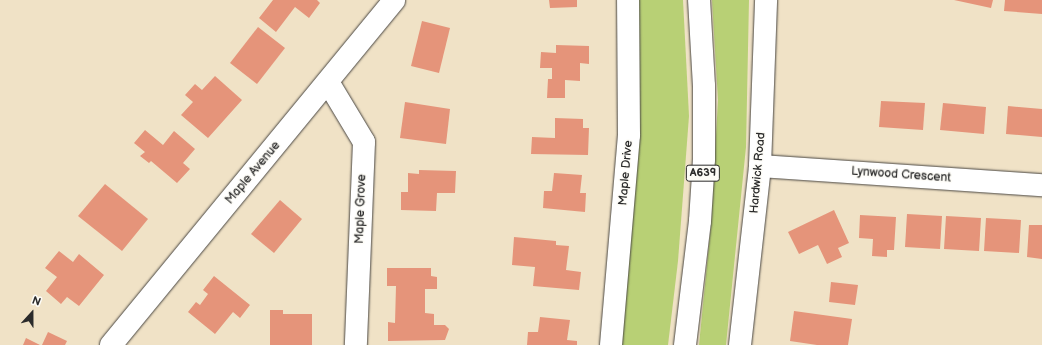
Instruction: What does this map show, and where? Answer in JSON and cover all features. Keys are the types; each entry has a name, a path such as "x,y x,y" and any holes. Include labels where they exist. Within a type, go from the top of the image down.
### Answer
{"street":[{"name":"Maple Avenue","path":"111,345 394,0"},
{"name":"Maple Drive","path":"611,345 630,135 628,0"},
{"name":"A639","path":"685,345 700,221 704,159 704,86 699,0"},
{"name":"Hardwick Road","path":"740,345 760,166 766,0"},
{"name":"Maple Grove","path":"328,82 364,142 356,345"},
{"name":"Lynwood Crescent","path":"760,166 1042,185"}],"green space":[{"path":"636,0 683,0 689,116 678,261 668,345 620,345"},
{"path":"712,0 749,0 746,147 726,345 699,345 711,224 718,100"}],"building":[{"path":"273,0 317,0 320,3 309,18 295,7 276,32 259,18"},
{"path":"549,0 577,0 577,7 550,8"},
{"path":"954,0 993,0 991,8"},
{"path":"1005,0 1042,0 1042,14 1004,11"},
{"path":"422,21 450,28 439,73 411,66"},
{"path":"258,27 285,48 257,84 230,63"},
{"path":"556,45 589,46 589,64 580,63 580,81 565,80 565,98 547,98 548,79 552,79 552,68 540,68 541,52 556,53"},
{"path":"215,76 242,100 208,138 181,115 193,102 185,95 195,84 202,90"},
{"path":"881,101 925,103 923,130 879,127"},
{"path":"405,102 450,109 446,144 400,138"},
{"path":"943,103 986,107 984,134 940,130"},
{"path":"1008,106 1042,109 1042,137 1006,134"},
{"path":"555,118 583,119 583,128 589,128 588,155 531,154 532,137 555,138"},
{"path":"145,130 163,145 174,131 195,149 183,163 190,169 177,183 151,161 149,163 140,156 145,152 134,143"},
{"path":"419,170 456,171 455,193 437,193 436,211 401,210 401,192 408,192 408,173 419,174"},
{"path":"554,173 582,175 580,193 586,193 585,212 543,208 544,191 552,191"},
{"path":"105,184 148,219 122,251 78,216"},
{"path":"280,200 302,219 274,253 251,234"},
{"path":"834,210 849,243 838,248 842,257 827,264 818,245 799,254 788,232"},
{"path":"907,214 942,216 940,249 905,247"},
{"path":"860,215 896,217 894,250 887,250 887,257 872,256 873,239 859,238"},
{"path":"946,216 981,218 979,251 944,249"},
{"path":"986,218 1021,220 1019,253 984,251"},
{"path":"1029,225 1042,225 1042,259 1027,257"},
{"path":"514,237 556,241 556,245 569,246 566,270 581,272 579,290 533,286 535,267 512,265"},
{"path":"59,251 73,262 79,254 104,275 79,306 67,297 61,304 46,291 57,277 45,268"},
{"path":"387,268 431,268 431,276 437,277 437,289 425,289 425,313 434,314 434,325 445,325 449,329 445,340 388,341 388,322 395,323 396,286 387,286"},
{"path":"214,276 250,305 240,318 233,312 215,334 188,312 196,302 200,305 208,294 203,290"},
{"path":"831,282 858,285 855,305 829,302"},
{"path":"270,310 283,310 283,314 312,314 312,345 270,345"},
{"path":"794,311 852,319 848,345 817,345 790,341"},
{"path":"540,317 570,320 567,340 577,341 577,345 527,345 528,332 538,332"},
{"path":"48,332 67,341 65,345 42,345"},
{"path":"26,338 40,345 23,345"}]}
